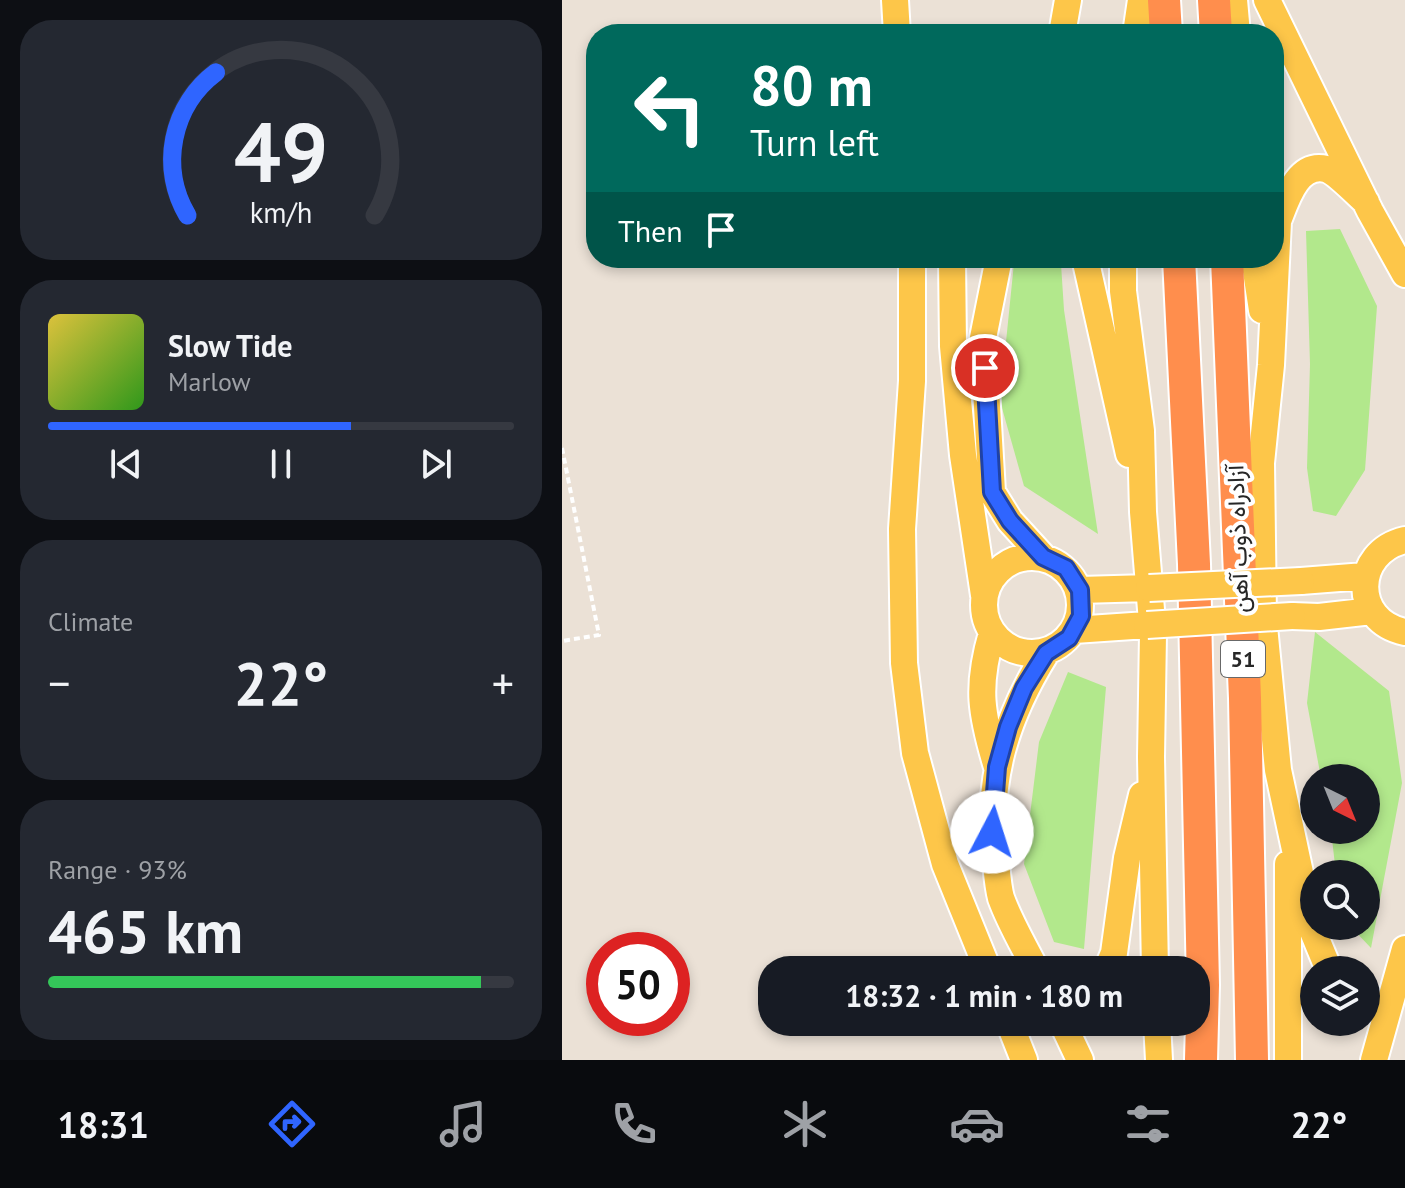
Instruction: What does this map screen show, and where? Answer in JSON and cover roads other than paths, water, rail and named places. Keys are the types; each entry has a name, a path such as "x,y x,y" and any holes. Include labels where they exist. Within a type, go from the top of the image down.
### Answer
{"highway":[{"path":"1164,0 1165,24"},
{"path":"1214,0 1215,24"},
{"name":"آزادراه ذوب آهن","path":"1179,268 1194,564 1203,985 1201,1060"},
{"name":"آزادراه ذوب آهن","path":"1227,268 1245,698 1252,1060"}],"main road":[{"path":"895,0 896,24"},
{"path":"1064,24 1068,0"},
{"path":"1137,24 1141,0"},
{"path":"1234,0 1236,24"},
{"path":"1267,0 1279,24"},
{"path":"1284,35 1405,274"},
{"path":"1284,208 1297,180 1311,169 1328,169 1366,202"},
{"path":"912,268 912,381 902,529 904,663 915,753 945,864 982,956"},
{"path":"952,268 953,346 963,455 985,620 999,642 1022,654 1046,653"},
{"path":"997,268 983,338 992,492 1010,521 1043,557 1066,568 1080,590 1081,616 1069,638 1046,653 1024,688 1008,727 997,767 992,832 1001,896 1029,956"},
{"path":"1087,268 1143,512"},
{"path":"1123,268 1123,291 1141,431 1143,512 1153,634 1151,757 1155,956"},
{"path":"1256,268 1271,365"},
{"path":"1276,268 1271,365 1261,463 1263,616 1278,770 1312,929 1323,956"},
{"path":"1404,634 1384,624 1372,611 1365,594 1365,576 1375,556 1398,541 1405,520"},
{"path":"984,595 996,572 1018,558 1043,557"},
{"path":"1080,590 1365,576"},
{"path":"1074,630 1292,616 1319,617 1372,611"},
{"path":"992,633 984,658 982,688 984,722 997,767"},
{"path":"1111,956 1120,925 1127,858 1151,757"},
{"path":"1288,1060 1287,890 1291,829"},
{"path":"1374,1060 1405,949"},
{"path":"1380,992 1392,988"},
{"path":"1015,1036 1024,1060"},
{"path":"1069,1036 1080,1060"},
{"path":"1158,1036 1159,1060"}]}
